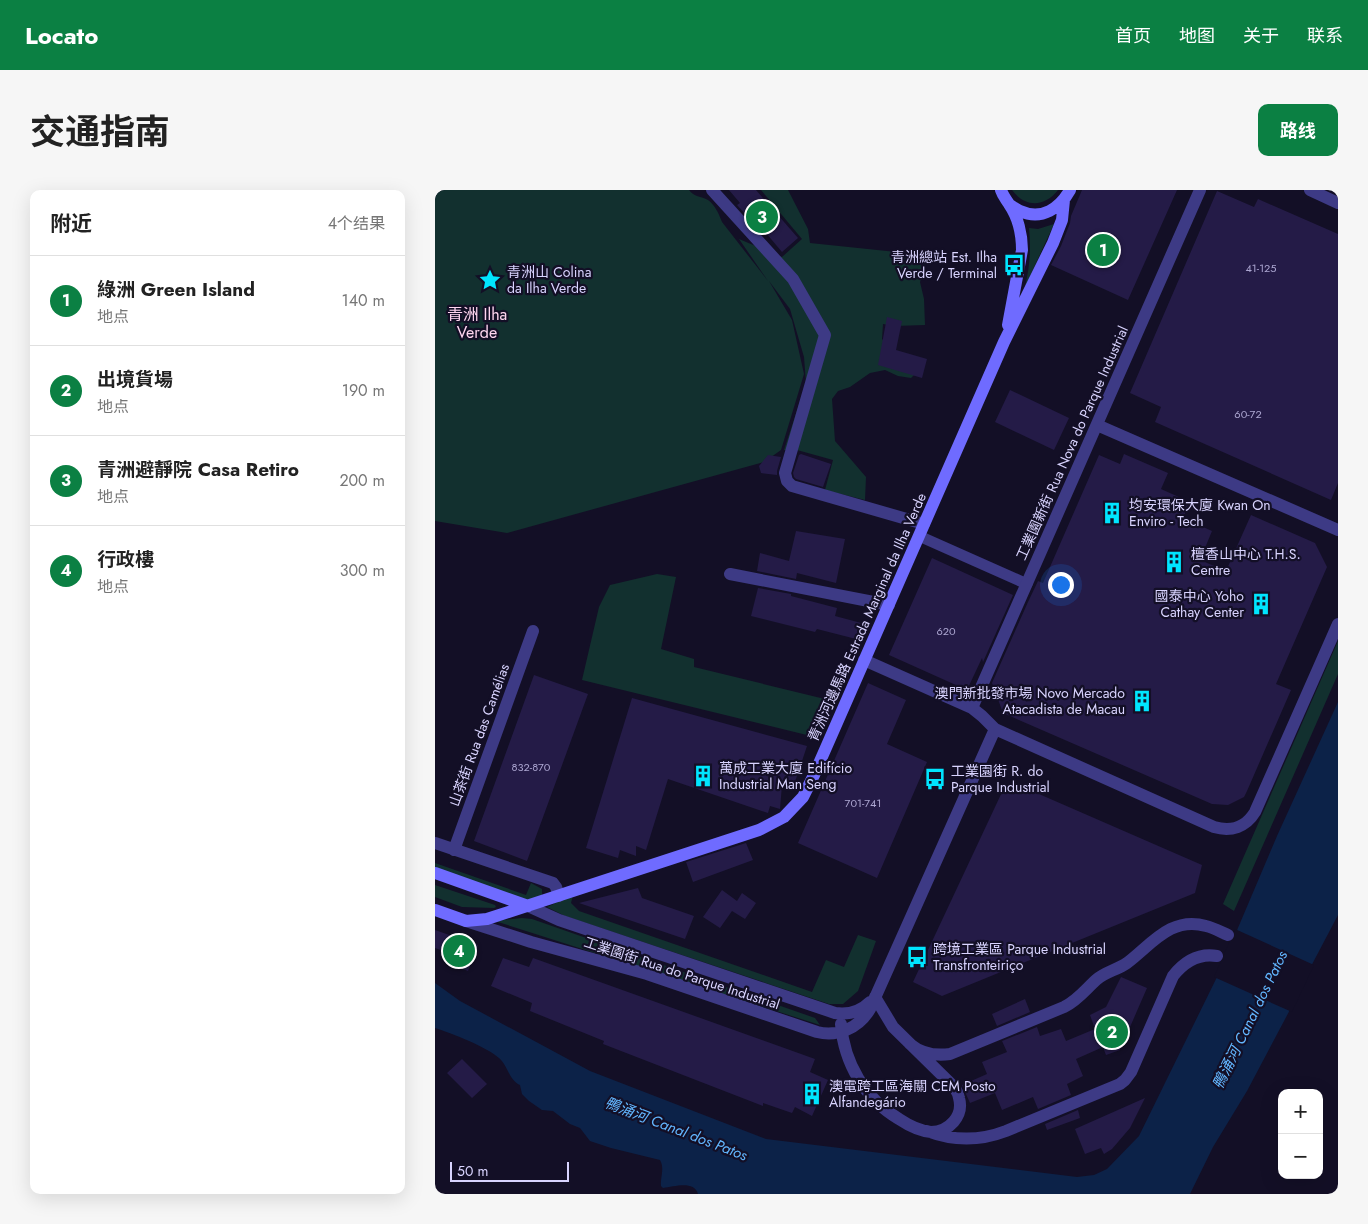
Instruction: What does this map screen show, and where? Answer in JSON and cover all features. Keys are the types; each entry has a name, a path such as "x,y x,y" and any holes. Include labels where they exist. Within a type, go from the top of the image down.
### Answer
{"main road":[{"name":"青洲河邊馬路 Estrada Marginal da Ilha Verde","path":"1001,190 1010,205 1022,240 1022,250 1005,342"},
{"name":"青洲河邊馬路 Estrada Marginal da Ilha Verde","path":"1010,205 1020,212 1044,213 1055,208 1067,195"},
{"name":"青洲河邊馬路 Estrada Marginal da Ilha Verde","path":"435,910 466,921 487,920 759,830 784,817 803,797 815,775 1005,342 1053,243 1062,220 1067,195"},
{"path":"435,873 527,906"}],"street":[{"path":"712,190 793,279 825,335 785,473 787,481 792,486 925,524"},
{"name":"工業園新街 Rua Nova do Parque Industrial","path":"971,708 1200,190"},
{"path":"1310,190 1338,203"},
{"path":"1097,425 1338,530"},
{"path":"919,536 1027,584"},
{"path":"730,574 889,605"},
{"path":"864,660 971,708 995,729 1214,827 1226,829 1235,828 1247,822 1255,812 1338,624"},
{"name":"山茶街 Rua das Camélias","path":"454,850 533,631"},
{"path":"841,1032 861,1021 867,1013 995,729"},
{"path":"435,843 553,883 559,896"},
{"name":"工業園街 Rua do Parque Industrial","path":"527,906 559,920 841,1014"},
{"name":"工業園街 Rua do Parque Industrial","path":"466,921 531,942 647,974 811,1030 826,1034 841,1032"},
{"path":"910,1044 931,1054 950,1054 1064,1007 1073,1002 1099,977 1123,966 1160,935 1174,928 1189,924 1200,924 1228,935"},
{"path":"875,997 867,1006 859,1011 841,1014 841,1032 850,1064 869,1095 890,1114 927,1131 951,1138 990,1136 1122,1083 1131,1072 1173,976 1183,965 1191,960 1205,956 1217,956"},
{"path":"875,997 893,1027 954,1088 960,1100 958,1114 951,1124 939,1131 927,1131"}],"green space":[{"name":"青洲山 Colina da Ilha Verde","path":"435,190 689,190 713,204 722,222 768,281 739,239 782,257 802,239 761,190 788,190 808,229 810,243 925,255 927,262 920,282 924,299 925,325 894,326 883,324 882,339 891,350 920,369 911,378 898,376 885,370 870,373 850,387 838,391 832,399 835,441 866,477 865,500 825,490 833,460 797,450 784,450 806,383 804,357 790,309 769,281 792,320 804,374 781,450 764,462 507,533 435,521"},
{"path":"1012,190 1058,190 1047,200 1035,203 1023,200"},
{"path":"1054,224 1025,287 1030,258 1029,228 1038,229"},
{"path":"657,574 676,577 661,649 694,659 694,667 833,701 815,737 582,680 599,607 610,585"},
{"path":"1338,641 1338,674 1234,911 1223,904"},
{"path":"435,863 526,895 531,883 542,889 542,895 533,902 435,869"},
{"path":"435,885 495,905 496,907 462,907 435,897"},
{"path":"573,895 571,903 579,911 812,992 826,960 844,967 858,935 876,941 858,991 843,1004 829,1004 565,916 547,907"},
{"path":"522,918 532,919 815,1018 820,1025 495,921"}],"water":[{"name":"鴨涌河 Canal dos Patos","path":"1338,702 1338,915 1247,1091 1213,1147 1190,1194 698,1194 696,1190 688,1186 663,1188 661,1186 662,1170 660,1160 590,1141 580,1128 570,1124 553,1111 542,1110 529,1101 522,1094 520,1085 513,1080 499,1058 469,1041 435,1028 435,983 460,1001 590,1071 766,1139 1077,1177 1094,1175 1107,1169 1139,1136 1218,975 1277,836"}],"pier":[{"path":"1235,929 1314,965 1292,1012 1214,977"}],"building":[{"path":"729,190 756,190 798,238 782,252 761,227 759,229 737,205 740,203"},
{"path":"1082,190 1177,190 1128,300 1051,265 1061,246"},
{"path":"1217,191 1254,207 1258,199 1338,234 1338,483 1331,500 1155,422 1161,407 1130,393"},
{"path":"887,317 902,321 896,350 927,359 922,378 878,365"},
{"path":"1010,390 1069,418 1054,450 995,422"},
{"path":"801,454 831,464 823,487 794,477 793,473"},
{"path":"1124,454 1168,473 1161,489 1190,502 1183,518 1212,531 1200,560 1226,571 1251,515 1315,543 1327,567 1276,684 1291,690 1244,797 1228,805 1212,804 1003,713 992,683 1038,581 1043,583 1099,455 1120,464"},
{"path":"768,455 781,457 777,475 761,473 759,466"},
{"path":"796,531 845,539 836,583 797,573 796,579 757,571 760,553 789,561"},
{"path":"932,558 1013,595 983,662 982,658 967,690 889,655"},
{"path":"758,588 791,594 791,596 837,608 835,616 865,624 860,640 817,629 815,632 751,616"},
{"path":"534,675 588,694 527,861 474,841"},
{"path":"868,683 906,700 887,744 927,762 877,878 798,843"},
{"name":"萬成工業大廈 Edifício Industrial Man Seng","path":"632,698 807,746 793,788 782,785 780,809 770,806 768,813 668,779 646,850 636,846 636,856 620,850 618,858 586,848"},
{"path":"1016,784 1202,865 1195,893 942,996 913,982 1003,790"},
{"path":"746,843 753,860 693,882 686,862"},
{"path":"638,888 642,898 694,916 685,939 579,903"},
{"path":"722,890 737,901 742,893 756,903 745,919 732,911 720,928 703,917"},
{"path":"435,930 478,945 468,971 445,962 449,953 435,948"},
{"path":"503,958 529,967 533,958 815,1059 810,1072 828,1080 812,1116 795,1107 792,1113 763,1103 763,1106 603,1044 604,1041 530,1011 532,1003 491,986"},
{"path":"1121,977 1147,988 1120,1050 1106,1055 1103,1047 1076,1059 1083,1076 1067,1084 1071,1095 1038,1109 1033,1097 1002,1110 995,1093 970,1103 962,1085 987,1074 982,1062 1007,1052 1002,1041 1037,1027 1040,1036 1061,1029 1066,1041 1095,1029 1090,1015 1106,1007"},
{"path":"1025,999 1030,1012 997,1026 992,1014"},
{"path":"462,1059 487,1084 472,1098 447,1073"},
{"path":"1145,1098 1130,1128 1112,1149 1104,1154 1101,1148 1085,1154 1075,1129"},
{"path":"1078,1110 1080,1118 1047,1130 1045,1124"}],"place":[{"name":"青洲避靜院 Casa Retiro","path":"762,217"},
{"name":"綠洲 Green Island","path":"1103,250"},
{"name":"青洲總站 Est. Ilha Verde / Terminal","path":"1014,265"},
{"name":"青洲山 Colina da Ilha Verde","path":"490,280"},
{"name":"均安環保大廈 Kwan On Enviro - Tech","path":"1112,513"},
{"name":"檀香山中心 T.H.S. Centre","path":"1174,562"},
{"name":"國泰中心 Yoho Cathay Center","path":"1261,604"},
{"name":"澳門新批發市場 Novo Mercado Atacadista de Macau","path":"1142,701"},
{"name":"萬成工業大廈 Edifício Industrial Man Seng","path":"703,776"},
{"name":"工業園街 R. do Parque Industrial","path":"935,779"},
{"name":"行政樓","path":"459,951"},
{"name":"跨境工業區 Parque Industrial Transfronteiriço","path":"917,957"},
{"name":"出境貨場","path":"1112,1032"},
{"name":"澳電跨工區海關 CEM Posto Alfandegário","path":"812,1094"}],"district":[{"name":"青洲 Ilha Verde","path":"477,323"}]}
